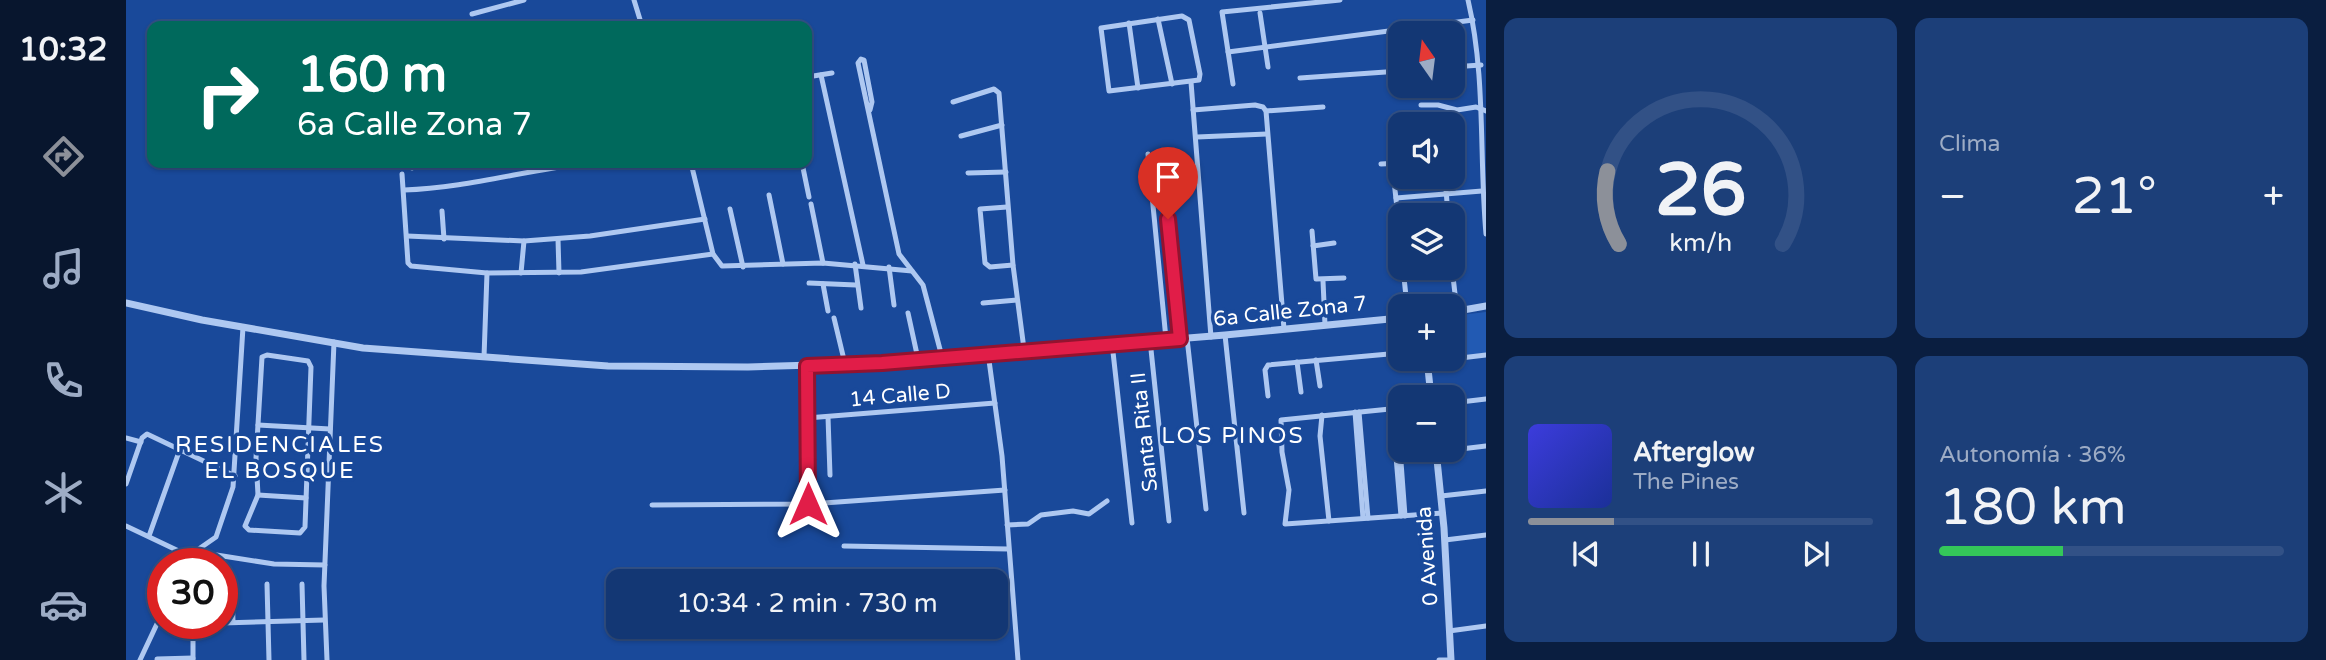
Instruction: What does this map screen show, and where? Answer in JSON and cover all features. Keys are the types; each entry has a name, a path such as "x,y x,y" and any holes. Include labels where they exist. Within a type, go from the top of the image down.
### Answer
{"street":[{"path":"472,14 524,0"},
{"path":"634,0 640,21"},
{"path":"1233,84 1222,12 1340,0"},
{"path":"1478,0 1469,1 1484,90 1482,191 1486,234"},
{"path":"1260,13 1268,66"},
{"path":"1182,16 1189,19 1199,80 1113,92 1107,86 1100,30 1103,27 1129,23 1182,16"},
{"path":"1158,19 1172,84"},
{"path":"1228,52 1473,20"},
{"path":"1129,23 1138,88"},
{"path":"870,110 872,102 864,60 861,59 858,63 899,254 923,285 942,356"},
{"path":"1465,66 1480,65"},
{"path":"1300,78 1388,72"},
{"path":"812,76 832,73"},
{"path":"821,75 863,265"},
{"path":"1191,82 1211,337"},
{"path":"953,102 997,90 1013,265 1024,349"},
{"path":"1193,110 1255,105 1263,107 1265,111 1284,329"},
{"path":"1421,106 1438,105 1457,110 1476,107 1483,111"},
{"path":"1265,111 1323,107"},
{"path":"961,136 1002,125"},
{"path":"1197,137 1267,134"},
{"path":"1148,154 1166,340"},
{"path":"1163,157 1206,509"},
{"path":"1381,164 1388,163"},
{"path":"404,190 447,188 548,168"},
{"path":"692,168 712,254 722,266 823,263 912,271"},
{"path":"803,168 823,263"},
{"path":"968,173 1006,172"},
{"path":"402,174 408,263 411,266 486,273 559,273 712,254"},
{"path":"1395,189 1397,203"},
{"path":"1446,189 1447,203"},
{"path":"1396,198 1482,191"},
{"path":"769,195 783,264"},
{"path":"1007,207 980,209 985,263 990,267 1013,265"},
{"path":"730,209 743,267"},
{"path":"442,211 444,239"},
{"path":"407,236 524,241 558,239 705,219"},
{"path":"1312,231 1315,278 1323,281 1344,278"},
{"path":"558,239 559,273"},
{"path":"521,273 524,241"},
{"path":"1313,246 1335,243"},
{"path":"855,264 861,308"},
{"path":"889,267 894,305"},
{"path":"484,357 486,273"},
{"path":"1404,280 1406,294"},
{"path":"1323,281 1325,325"},
{"path":"809,283 856,285"},
{"path":"823,284 828,311"},
{"path":"983,303 1017,300"},
{"name":"6a Calle Zona 7","path":"126,303 243,327 393,351 599,366 845,364 1211,337 1388,319"},
{"path":"1465,309 1486,306"},
{"path":"908,313 918,359"},
{"path":"834,318 845,364"},
{"path":"200,548 216,537 234,476 243,327"},
{"path":"1225,335 1244,513"},
{"name":"Santa Rita II","path":"1150,341 1169,521"},
{"path":"327,660 324,565 334,342"},
{"path":"1112,343 1132,523"},
{"path":"988,352 1005,491 1018,660"},
{"path":"1268,396 1266,366 1388,354"},
{"path":"267,355 310,363 309,428 302,532 249,530 245,524 258,495 262,357 267,355"},
{"path":"1465,357 1486,355"},
{"path":"1316,360 1320,386"},
{"path":"1297,362 1301,392"},
{"path":"807,366 808,504"},
{"path":"1465,401 1486,399"},
{"name":"14 Calle D","path":"807,418 995,403"},
{"path":"1388,409 1281,421 1282,452 1289,490 1285,524 1443,513"},
{"path":"1357,412 1366,518"},
{"path":"1322,415 1320,436 1329,521"},
{"path":"828,417 830,475"},
{"path":"258,425 330,429"},
{"path":"126,484 129,467 144,436 148,435 234,476"},
{"path":"126,438 141,442"},
{"path":"1465,448 1486,446"},
{"path":"149,536 180,449"},
{"path":"1400,462 1403,516"},
{"name":"0 Avenida","path":"1437,462 1445,540 1451,660"},
{"path":"652,505 808,504 1005,491"},
{"path":"1441,496 1486,491"},
{"path":"258,495 306,498"},
{"path":"1007,525 1028,524 1041,515 1073,511 1087,514 1107,501"},
{"path":"126,526 174,548"},
{"path":"1445,540 1486,536"},
{"path":"844,546 1008,549"},
{"path":"238,559 274,564 324,565"},
{"path":"267,584 269,660"},
{"path":"302,584 304,660"},
{"path":"238,622 324,620"},
{"path":"1449,631 1486,626"},
{"path":"140,660 150,639"},
{"path":"157,659 193,659 193,639"},
{"path":"1439,660 1451,660"}],"shaded area":[{"path":"1486,312 1486,353 1465,356 1465,314"}],"district":[{"name":"LOS PINOS","path":"1233,435"},
{"name":"RESIDENCIALES EL BOSQUE","path":"280,457"}],"route":[{"path":"808,504 807,366 882,363 1024,349 1180,339 1168,219"}]}
